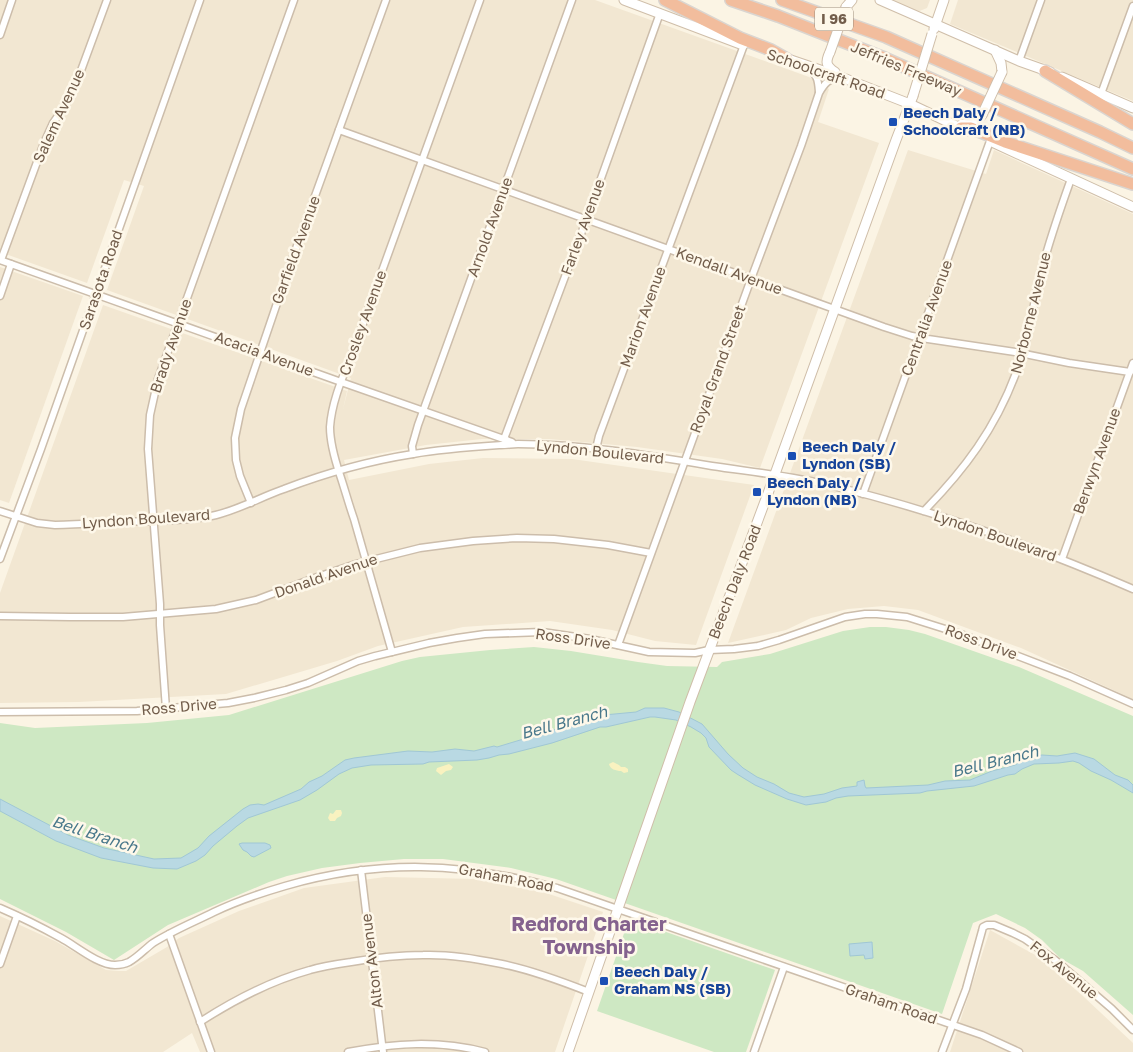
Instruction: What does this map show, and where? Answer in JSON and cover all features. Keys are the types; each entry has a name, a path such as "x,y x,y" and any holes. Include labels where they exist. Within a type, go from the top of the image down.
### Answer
{"highway":[{"path":"666,0 740,38 771,50 787,59"},
{"name":"Jeffries Freeway","path":"731,0 778,16 882,57 1133,169"},
{"name":"Jeffries Freeway","path":"782,0 886,37 1133,148"},
{"path":"1045,71 1133,124"},
{"path":"957,126 971,128 1014,145 1133,184"}],"main road":[{"name":"Schoolcraft Road","path":"624,0 744,45 912,100 957,126 1133,207"},
{"path":"880,0 1020,61 1072,80 1133,108"},
{"name":"Beech Daly Road","path":"568,1052 690,702 912,100 944,0"},
{"path":"841,77 828,67 827,64 849,4"},
{"path":"957,126 974,122 982,115 1002,72 996,50"}],"street":[{"path":"0,35 12,0"},
{"name":"Salem Avenue","path":"1,260 44,143 53,123 68,101 107,0"},
{"name":"Sarasota Road","path":"0,559 41,449 200,0"},
{"name":"Brady Avenue","path":"166,709 148,449 150,415 158,379 294,0"},
{"name":"Garfield Avenue","path":"251,503 237,467 235,453 237,424 241,409 259,353 386,0"},
{"name":"Crosley Avenue","path":"392,652 333,451 330,429 333,406 480,0"},
{"name":"Arnold Avenue","path":"413,454 412,446 415,433 572,0"},
{"path":"1020,61 1041,0"},
{"path":"1101,94 1133,6"},
{"name":"Farley Avenue","path":"504,439 586,220 660,13"},
{"name":"Marion Avenue","path":"596,449 599,436 744,45"},
{"path":"801,64 811,70 818,80 819,93"},
{"path":"819,93 827,82 833,78 841,77"},
{"name":"Royal Grand Street","path":"618,645 819,93"},
{"name":"Kendall Avenue","path":"339,130 919,338 1023,354 1088,367 1130,372"},
{"name":"Centralia Avenue","path":"863,494 990,141"},
{"name":"Norborne Avenue","path":"924,511 956,477 985,438 1006,398 1023,354 1046,252 1071,179"},
{"name":"Acacia Avenue","path":"1,260 516,444"},
{"path":"0,296 12,264"},
{"name":"Berwyn Avenue","path":"1062,559 1133,363"},
{"name":"Lyndon Boulevard","path":"0,511 37,523 55,525 181,520 206,517 228,511 338,470 413,454 466,447 516,444 596,449 817,482 924,511 991,533 1062,559 1133,589"},
{"name":"Donald Avenue","path":"0,616 102,617 216,610 269,596 320,576 366,561 405,551 453,543 517,538 554,539 651,553"},
{"name":"Ross Drive","path":"0,712 111,712 228,703 275,694 308,683 358,661 457,638 485,634 542,632 590,639 649,652 695,653 758,646 845,617 865,614 889,615 917,620 958,633 1070,676 1133,704"},
{"name":"Graham Road","path":"0,908 61,938 100,962 119,965 128,963 169,934 220,909 251,897 311,879 361,870 392,868 427,867 479,871 515,877 557,888 952,1025 994,1040 1019,1052"},
{"name":"Alton Avenue","path":"361,870 382,1049"},
{"path":"0,964 17,916"},
{"name":"Fox Avenue","path":"952,1025 966,988 983,927 994,925 1013,932 1042,950 1112,1009 1133,1030"},
{"path":"169,934 211,1052"},
{"path":"200,1022 240,998 296,974 320,967 372,958 424,955 504,964 589,992"},
{"path":"756,1052 784,967"},
{"path":"942,1052 952,1025"},
{"path":"348,1052 382,1049 406,1044 442,1044 485,1052"}],"shaded area":[{"path":"0,0 595,0 809,77 829,89 818,122 879,143 760,468 722,459 637,447 549,439 482,439 426,445 344,460 349,480 429,464 483,458 572,459 754,485 696,645 655,641 612,630 550,621 463,627 378,646 337,661 226,694 79,702 0,703 0,593 103,305 347,391 343,409 351,378 107,290 144,186 124,180 87,283 0,252"},
{"path":"892,0 930,0 927,8 917,12"},
{"path":"958,0 1133,0 1133,101 950,24"},
{"path":"908,150 986,174 994,150 1133,214 1133,699 1021,648 918,610 884,606 848,609 811,618 786,630 728,643"},
{"path":"0,267 83,296 9,503 0,500"},
{"path":"385,877 475,879 546,893 603,912 555,1052 200,1052 192,1033 163,1052 0,1052 0,916 55,941 106,970 126,971 179,938 239,911 304,888"},
{"path":"990,930 1037,956 1133,1043 1133,1052 950,1052"}],"green space":[{"path":"886,627 925,634 1019,667 1133,716 1133,1015 1083,971 1060,958 1042,940 1025,928 996,914 973,923 942,1014 556,879 511,868 443,859 404,859 360,863 322,868 287,876 168,925 114,960 66,932 0,899 0,723 35,728 147,723 229,715 402,661 420,657 490,650 534,647 667,666 717,667 722,662 770,654 843,631"},
{"path":"629,919 775,970 746,1052 714,1052 597,1011"}],"sand":[{"path":"613,762 628,769 628,772 624,773 612,768 609,764"},
{"path":"449,764 453,767 451,770 441,775 436,771 437,768"},
{"path":"336,810 341,810 341,816 335,821 330,821 328,818 330,813 333,814"}],"water":[{"name":"Bell Branch","path":"645,708 664,708 679,712 702,724 743,768 789,793 804,797 857,786 857,782 864,780 866,788 928,785 945,781 970,780 992,771 1015,765 1031,757 1075,753 1094,759 1115,775 1128,780 1133,785 1133,793 1073,761 1034,764 1015,774 974,786 920,793 848,796 806,805 755,785 731,770 709,747 706,738 691,727 676,720 650,717 600,727 552,743 489,758 423,764 371,765 352,768 339,774 300,800 248,818 213,846 205,855 177,869 153,868 101,858 56,841 0,811 0,799 68,835 104,848 154,859 181,858 198,848 209,836 243,809 250,805 264,805 301,789 345,760 408,751 432,752 455,749 474,751 497,747 593,716 636,712"},
{"path":"265,843 270,845 271,848 254,857 243,850 239,844"},
{"path":"872,942 873,958 865,959 864,955 850,956 849,944"}],"place":[{"name":"Beech Daly / Schoolcraft (NB)","path":"893,122"},
{"name":"Beech Daly / Lyndon (SB)","path":"792,456"},
{"name":"Beech Daly / Lyndon (NB)","path":"757,492"},
{"name":"Beech Daly / Graham NS (SB)","path":"604,981"}],"district":[{"name":"Redford Charter Township","path":"589,936"}]}
